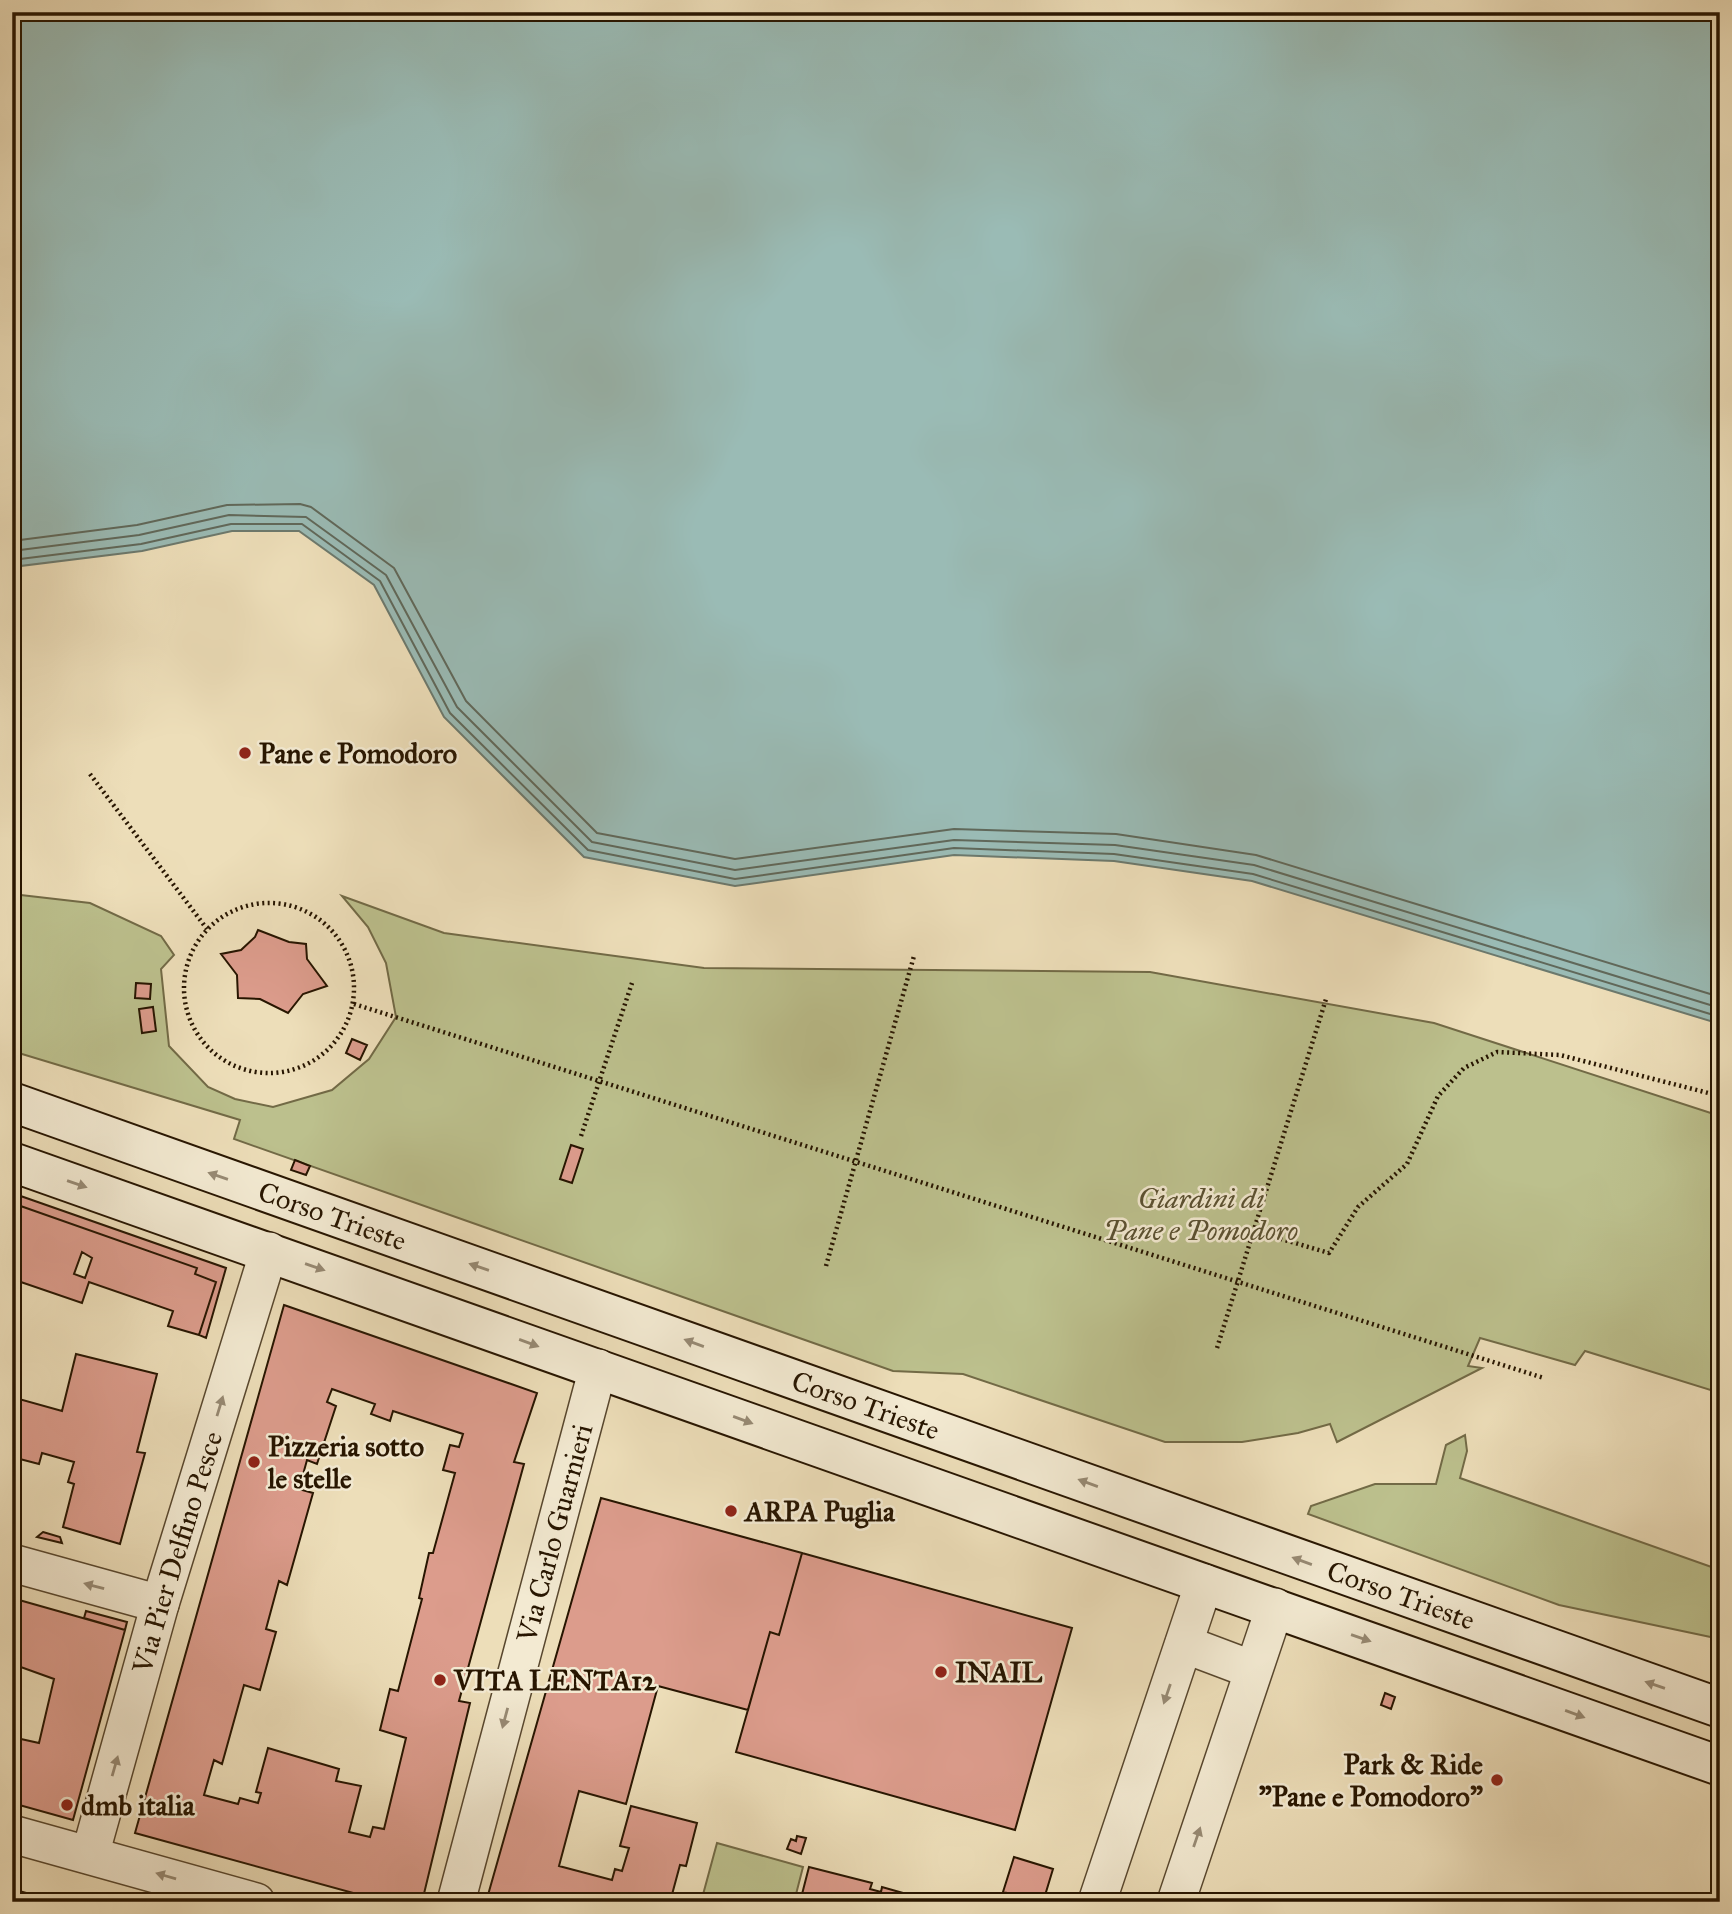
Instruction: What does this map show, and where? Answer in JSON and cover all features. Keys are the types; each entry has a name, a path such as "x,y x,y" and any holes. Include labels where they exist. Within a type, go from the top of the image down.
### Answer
{"main road":[{"name":"Corso Trieste","path":"12,1102 1720,1708"},
{"name":"Corso Trieste","path":"12,1162 1720,1766"}],"street":[{"name":"Via Pier Delfino Pesce","path":"90,1855 160,1604 269,1251"},
{"name":"Via Carlo Guarnieri","path":"456,1902 598,1368"},
{"path":"12,1563 160,1604"},
{"path":"1097,1902 1204,1583"},
{"path":"1176,1902 1275,1607"},
{"path":"1184,1644 1254,1670"},
{"path":"12,1834 256,1902"}],"path":[{"path":"90,774 207,929"},
{"path":"255,904 282,904 309,912 331,928 346,950 355,976 354,1004 345,1028 329,1050 308,1065 282,1073 256,1073 231,1065 209,1049 193,1028 185,1003 184,976 192,951 207,929 229,913 255,904"},
{"path":"826,1266 914,956"},
{"path":"581,1136 597,1080 632,983"},
{"path":"1217,1348 1326,999"},
{"path":"354,1004 1545,1378"},
{"path":"1254,1231 1329,1252 1358,1207 1407,1164 1438,1096 1464,1068 1497,1052 1560,1055 1720,1096"}],"green space":[{"name":"Giardini di Pane e Pomodoro","path":"12,894 90,903 161,936 174,955 161,969 169,1046 208,1087 235,1099 273,1107 332,1090 369,1059 396,1017 386,963 368,927 342,896 444,933 704,968 1150,972 1434,1023 1720,1116 1720,1393 1585,1351 1575,1365 1480,1338 1468,1366 1482,1368 1337,1442 1330,1424 1298,1433 1242,1442 1165,1442 963,1374 893,1371 234,1139 240,1120 12,1051"},
{"path":"1465,1435 1467,1451 1460,1478 1720,1570 1720,1639 1559,1605 1308,1514 1311,1506 1375,1484 1436,1484 1446,1445"},
{"path":"717,1843 803,1867 794,1902 701,1902"}],"water":[{"path":"12,12 1720,12 1720,1024 1252,881 1114,861 954,855 735,886 584,857 444,717 374,585 299,531 232,531 142,551 12,567"}],"building":[{"path":"258,930 289,942 306,944 307,959 327,986 303,994 288,1013 260,999 238,998 237,975 221,954 241,950 255,937"},
{"path":"136,983 151,984 150,999 135,998"},
{"path":"153,1007 156,1031 142,1033 139,1009"},
{"path":"352,1039 367,1045 360,1060 346,1053"},
{"path":"571,1145 583,1149 572,1183 560,1179"},
{"path":"295,1160 310,1166 306,1175 291,1170"},
{"path":"12,1193 226,1268 206,1338 199,1335 216,1282 195,1274 197,1268 12,1203"},
{"path":"12,1203 197,1268 195,1274 216,1282 199,1335 168,1326 173,1311 89,1282 82,1303 12,1279","holes":["82,1252 92,1258 85,1278 74,1274"]},
{"path":"284,1305 537,1393 514,1462 524,1464 459,1701 470,1703 422,1902 386,1902 135,1833","holes":["332,1389 375,1404 371,1414 390,1421 393,1411 463,1434 459,1447 450,1445 443,1470 455,1473 433,1553 429,1553 419,1598 422,1599 398,1691 390,1689 380,1730 406,1738 384,1829 373,1827 370,1837 349,1832 361,1786 336,1781 339,1769 268,1748 256,1792 261,1793 258,1803 240,1798 238,1804 204,1795 214,1760 222,1764 244,1685 260,1690 276,1632 266,1629 279,1581 287,1585 313,1493 299,1489 307,1460 317,1464 336,1406 327,1402"]},
{"path":"76,1354 157,1374 137,1452 145,1453 120,1544 63,1527 74,1484 68,1482 74,1462 42,1453 39,1464 12,1457 12,1397 62,1411"},
{"path":"601,1498 802,1553 779,1635 770,1632 748,1710 658,1686 626,1804 579,1791 559,1866 612,1880 615,1869 622,1871 629,1848 620,1846 631,1806 697,1823 686,1866 680,1865 670,1902 486,1902"},
{"path":"43,1532 60,1537 62,1543 37,1537"},
{"path":"802,1553 1072,1628 1015,1830 736,1752 770,1632 779,1635"},
{"path":"12,1598 125,1630 73,1820 12,1803 12,1737 39,1743 54,1679 18,1666 12,1681"},
{"path":"86,1611 127,1622 125,1630 84,1618"},
{"path":"1385,1693 1395,1697 1391,1709 1381,1705"},
{"path":"797,1836 806,1838 801,1854 787,1849 791,1839 796,1841"},
{"path":"1014,1857 1053,1869 1043,1902 1003,1892"},
{"path":"809,1867 872,1883 870,1889 881,1892 882,1887 910,1895 908,1902 800,1902"}],"railway":[{"path":"12,1892 48,1902"}],"place":[{"name":"Pane e Pomodoro","path":"245,753"},
{"name":"Pizzeria sotto le stelle","path":"254,1462"},
{"name":"ARPA Puglia","path":"731,1511"},
{"name":"INAIL","path":"941,1672"},
{"name":"VITA LENTA12","path":"440,1680"},
{"name":"Park & Ride \"Pane e Pomodoro\"","path":"1497,1780"},
{"name":"dmb italia","path":"67,1805"}]}
